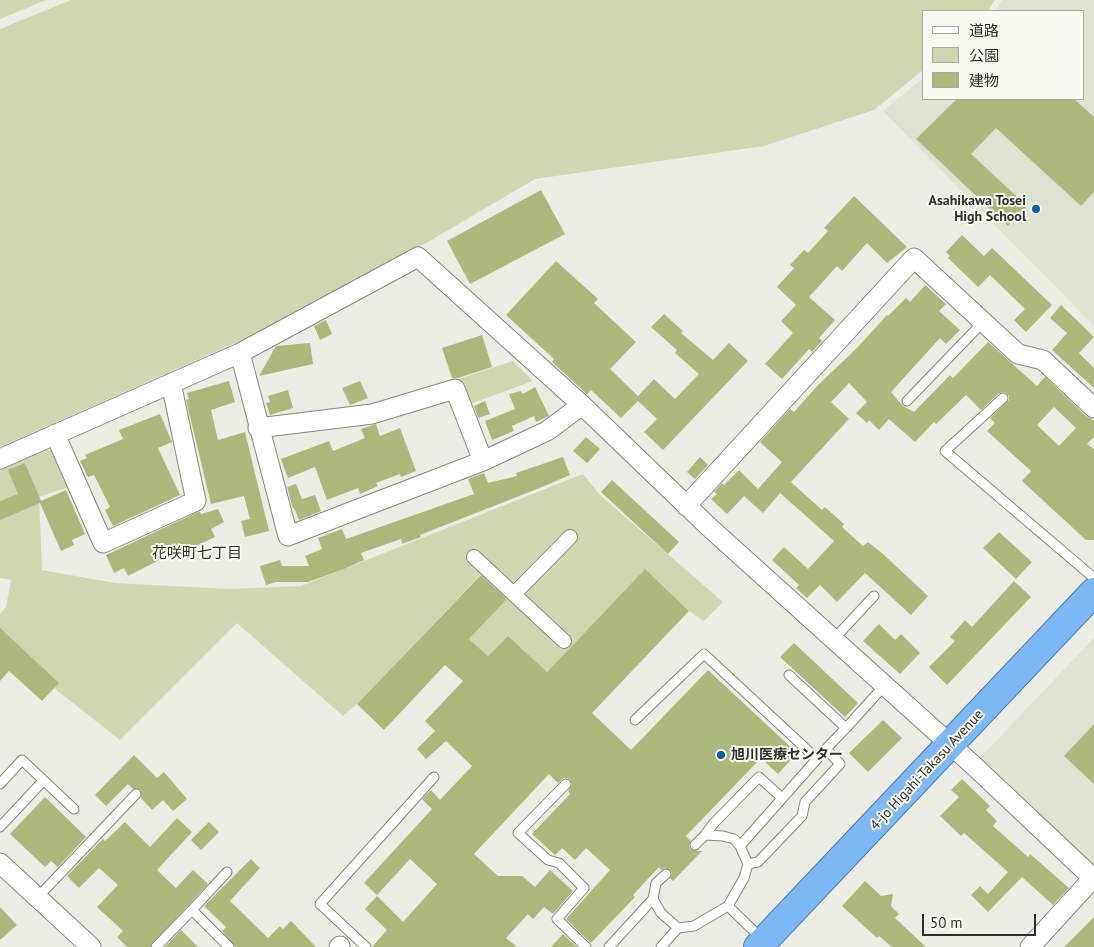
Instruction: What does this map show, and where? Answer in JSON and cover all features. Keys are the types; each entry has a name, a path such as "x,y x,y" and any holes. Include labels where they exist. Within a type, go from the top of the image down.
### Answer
{"highway":[{"name":"4-jo Higahi-Takasu Avenue","path":"761,944 1094,592"}],"street":[{"path":"0,459 240,354 418,257 582,405 686,506 1094,879 1030,947"},
{"path":"686,506 914,258 1018,354 1043,360 1094,408"},
{"path":"240,354 288,536 482,461 547,431 582,405"},
{"path":"55,434 103,543 196,501 171,383"},
{"path":"258,428 372,414 454,389 482,461"},
{"path":"514,594 570,538"},
{"path":"474,557 564,641"},
{"path":"0,863 90,947"}],"lane":[{"path":"908,401 984,321"},
{"path":"1003,398 945,451 1094,578"},
{"path":"833,640 874,596"},
{"path":"635,720 704,654 817,759"},
{"path":"789,675 846,728"},
{"path":"740,846 884,686"},
{"path":"748,864 758,862 802,816 805,802 840,764 826,749"},
{"path":"0,784 22,760 74,809"},
{"path":"695,845 759,776 782,798"},
{"path":"366,947 320,904 434,777"},
{"path":"0,827 43,781"},
{"path":"566,784 518,833 548,860 559,863 584,888 557,919 586,947"},
{"path":"37,898 136,794"},
{"path":"661,947 678,928 694,926 728,906 744,878 748,864 740,846 734,839 705,835"},
{"path":"156,947 227,872"},
{"path":"608,947 653,899 656,883 666,874"},
{"path":"653,899 660,913 678,928"},
{"path":"728,906 761,944"},
{"path":"192,910 229,947"}],"shaded area":[{"name":"Asahikawa Tosei High School","path":"1002,0 1094,0 1094,326 883,111 922,79 922,100 1084,100 1084,10 996,10"},
{"path":"1094,638 1094,879 973,765"}],"green space":[{"path":"0,0 46,0 0,19"},
{"path":"71,0 995,0 989,10 922,10 922,71 874,110 764,146 535,179 421,246 262,331 0,447 0,29"},
{"path":"513,361 533,381 462,407 452,381"},
{"path":"47,449 55,453 71,486 39,497 42,570 115,583 230,589 301,586 583,474 601,496 723,602 704,621 689,611 645,569 541,678 534,660 508,636 488,656 469,639 507,599 481,574 357,704 343,716 237,623 120,740 59,692 0,637 0,614 6,607 11,580 0,578 0,469"}],"building":[{"path":"956,100 1075,100 1094,117 1094,192 1081,206 996,128 971,154 1027,206 1008,226 916,139"},
{"path":"541,190 565,234 470,284 447,241"},
{"path":"854,196 907,247 887,263 867,243 842,271 837,266 809,297 835,320 819,338 822,341 812,352 809,349 782,379 765,364 793,333 781,321 796,305 777,287 794,268 790,265 804,250 808,253 828,231 824,228"},
{"path":"962,235 984,256 992,248 1052,305 1026,332 1014,320 1025,309 990,275 978,287 948,258 950,256 946,252"},
{"path":"556,261 598,299 594,303 636,342 610,369 638,396 654,379 675,399 699,374 675,353 677,350 651,327 664,314 683,331 681,333 713,360 729,343 748,361 663,450 644,432 657,419 638,401 621,418 591,390 587,394 552,362 554,359 506,315"},
{"path":"925,285 946,304 939,311 960,330 946,344 940,338 891,392 903,406 914,412 950,375 953,378 988,342 1037,386 1045,377 1086,416 1094,420 1094,437 1087,444 1094,449 1094,540 1086,540 1022,481 1031,471 987,431 995,423 990,418 1009,400 1009,396 1005,392 999,393 981,410 966,395 936,424 934,422 915,442 889,419 879,430 869,420 867,423 856,413 867,402 849,383 831,402 849,419 791,482 822,510 825,507 844,524 842,527 863,546 868,542 882,553 928,596 911,615 865,573 837,602 820,585 807,598 796,588 799,585 772,560 784,547 808,569 834,541 780,493 763,513 744,496 727,514 711,499 717,494 714,492 722,483 724,485 739,470 758,489 782,462 760,442 790,409 794,412 887,315 906,298 910,302","holes":["1054,407 1076,428 1059,446 1037,425"]},
{"path":"1061,305 1094,337 1079,353 1094,368 1094,388 1052,350 1067,333 1050,318"},
{"path":"326,320 332,334 320,340 314,326"},
{"path":"482,335 492,367 458,378 452,378 442,348"},
{"path":"310,343 313,364 259,376 276,346"},
{"path":"229,381 235,402 211,410 218,440 245,432 269,531 245,537 241,521 250,519 244,496 211,504 186,400 189,399 187,393"},
{"path":"360,381 368,398 350,405 342,388"},
{"path":"535,387 549,416 536,422 534,416 512,426 514,431 492,440 485,421 515,409 509,394 521,391 523,394"},
{"path":"288,390 293,408 270,415 266,403 270,402 268,396"},
{"path":"485,401 490,414 478,418 474,406"},
{"path":"160,414 172,442 158,448 180,495 113,526 105,510 110,507 94,475 88,477 80,461 87,458 85,455 123,439 119,430"},
{"path":"376,424 380,436 400,428 416,471 401,477 400,474 376,483 378,486 360,494 358,488 327,500 315,467 288,478 281,459 329,441 333,451 365,438 361,429"},
{"path":"586,437 600,449 587,463 573,451"},
{"path":"563,457 570,475 420,535 421,537 402,544 401,539 361,553 364,560 344,569 308,582 276,582 266,585 260,566 280,560 282,566 309,566 305,556 322,549 318,538 342,529 346,539 474,494 468,479 484,473 488,483 517,476 516,473"},
{"path":"700,457 708,465 695,479 687,472"},
{"path":"25,463 41,501 66,490 85,534 72,540 74,545 61,551 40,503 0,520 0,501 18,494 8,470"},
{"path":"612,480 679,542 668,554 601,492"},
{"path":"296,484 302,499 315,495 321,511 299,520 293,509 287,487"},
{"path":"218,509 224,522 211,529 215,537 183,552 181,549 128,576 124,568 114,573 106,555 200,511 201,514"},
{"path":"999,532 1032,562 1016,579 983,548"},
{"name":"旭川医療センター","path":"645,569 689,611 592,713 631,750 708,670 797,753 778,774 761,758 686,836 691,841 689,846 691,850 702,851 673,881 670,878 672,873 670,870 665,868 661,870 659,867 633,895 635,897 591,943 566,919 610,870 586,848 575,860 562,848 555,855 532,834 570,794 568,791 572,785 570,779 564,778 558,783 549,774 474,854 498,876 522,876 535,887 550,870 573,891 553,914 544,907 533,919 528,914 506,938 517,947 372,947 387,930 365,909 377,896 403,922 437,884 410,859 377,895 364,883 432,809 422,799 431,790 440,800 472,766 446,741 426,759 417,749 435,731 425,721 463,681 445,665 384,730 357,704 481,575 507,599 469,639 488,656 508,636 547,672"},
{"path":"1014,581 1031,597 947,685 929,667 955,641 950,637 965,620 972,627"},
{"path":"879,624 895,640 901,634 920,653 900,674 863,641"},
{"path":"0,628 59,683 42,701 9,671 0,681"},
{"path":"794,643 858,703 845,717 780,657"},
{"path":"883,720 902,738 868,772 849,753"},
{"path":"1094,724 1094,784 1064,756"},
{"path":"134,755 157,778 164,772 187,799 173,811 163,800 152,810 141,798 141,790 133,789 128,784 106,806 95,795"},
{"path":"962,779 990,806 986,810 997,821 993,826 1028,857 1030,854 1069,888 1053,905 1022,877 988,912 971,895 980,886 988,894 1008,872 964,833 961,836 940,816 959,797 951,790"},
{"path":"45,797 86,837 58,867 51,861 45,867 10,834"},
{"path":"177,818 192,832 157,870 176,888 193,870 208,884 150,947 127,947 117,937 123,931 97,907 118,885 99,868 79,888 67,876 103,839 105,841 125,822 150,847"},
{"path":"209,822 219,832 201,850 191,840"},
{"path":"251,859 260,868 230,901 268,938 280,926 283,929 291,921 316,947 235,947 222,931 226,927 204,906"},
{"path":"865,881 881,896 893,894 891,906 899,914 895,918 926,947 892,947 879,936 877,938 842,906"},
{"path":"0,907 17,925 0,940"},
{"path":"1094,917 1094,947 1064,947"},
{"path":"181,930 198,947 165,947"},
{"path":"563,934 577,947 551,947"}],"place":[{"name":"Asahikawa Tosei High School","path":"1036,209"},
{"name":"旭川医療センター","path":"721,755"}],"district":[{"name":"花咲町七丁目","path":"197,554"}]}
